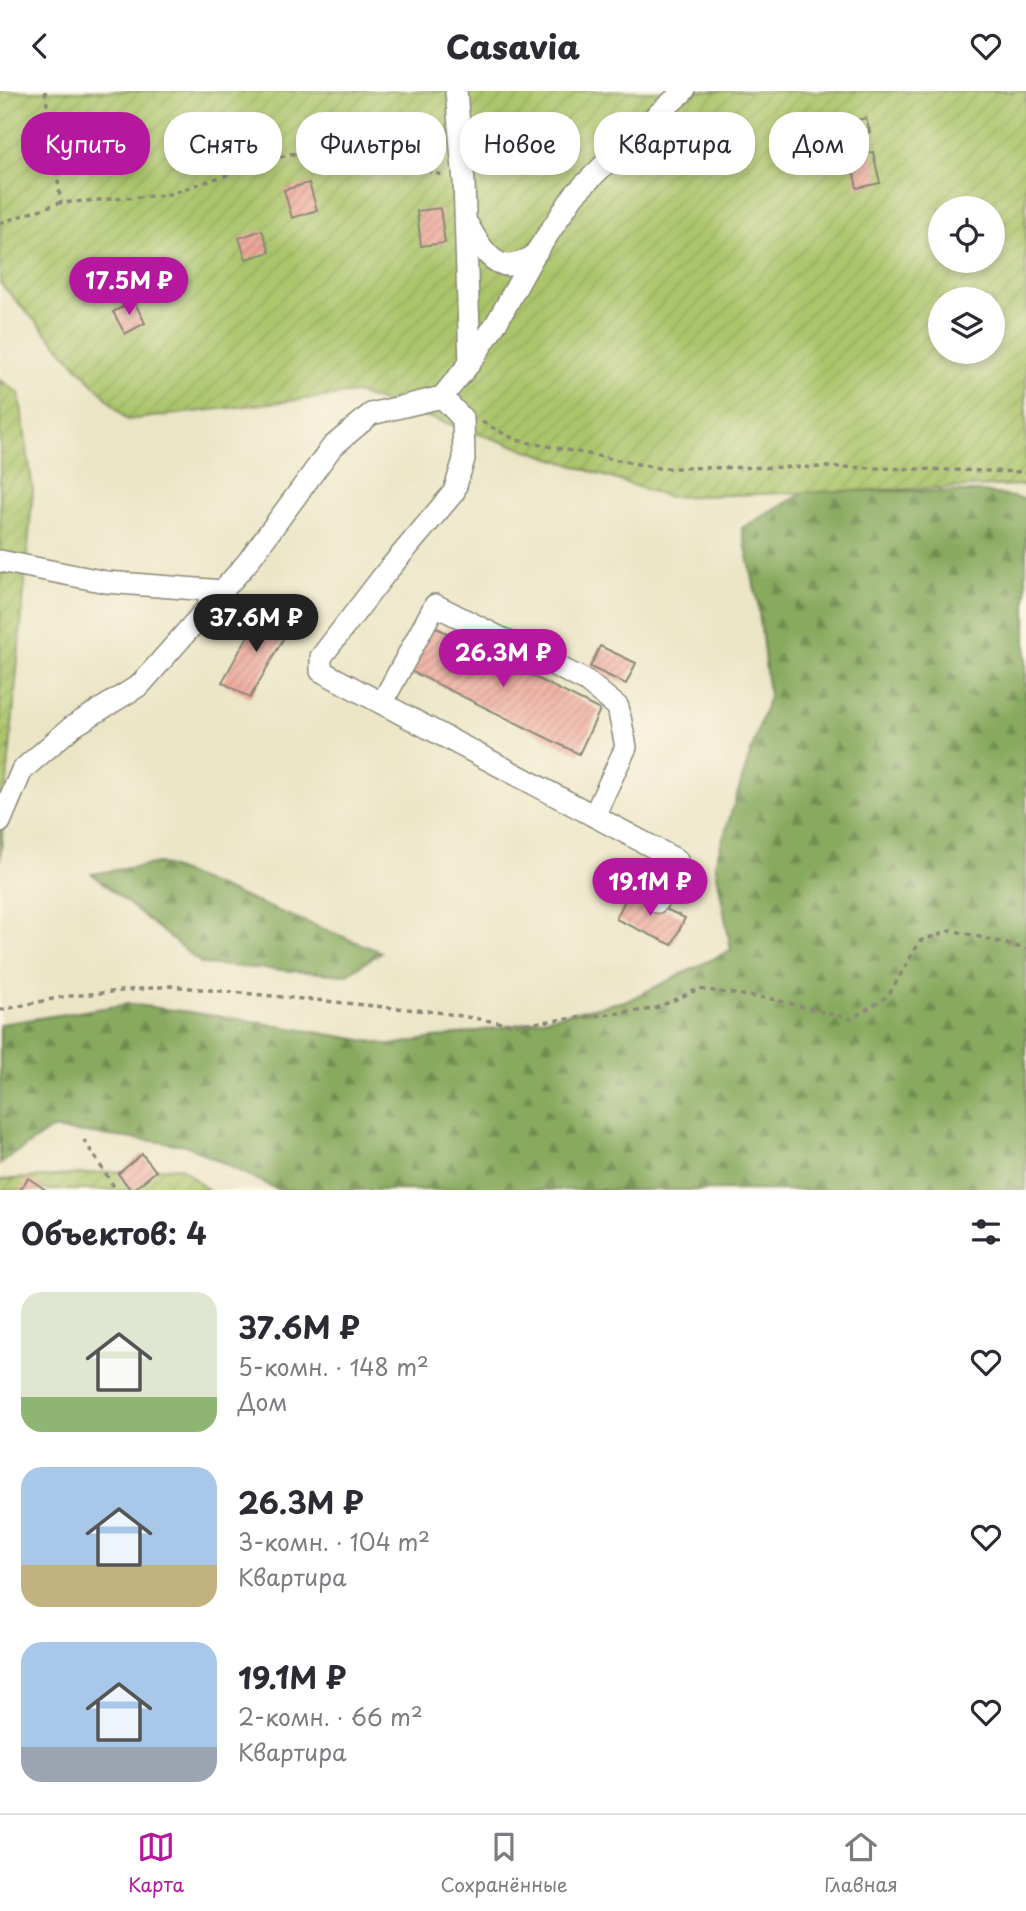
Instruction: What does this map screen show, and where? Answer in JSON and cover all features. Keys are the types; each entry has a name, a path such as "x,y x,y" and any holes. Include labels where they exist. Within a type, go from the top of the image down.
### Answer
{"street":[{"path":"456,91 464,182 470,363"},
{"path":"0,822 22,770 72,727 140,685 246,564 332,447 370,414 442,397 470,363 497,322 533,257 574,195 630,139 684,91"},
{"path":"465,219 481,249 494,260 509,265 533,257"},
{"path":"442,397 463,419 464,459 454,492 384,575 321,657 321,671 677,860 657,902"},
{"path":"0,561 106,582 223,591"},
{"path":"382,703 435,605 586,681 618,707 626,747 594,816"}],"path":[{"path":"45,91 61,203"},
{"path":"0,223 61,203 166,195 290,155 355,150 464,182"},
{"path":"482,422 516,440 658,468 839,467 1026,472"},
{"path":"0,1010 62,997 170,986 437,1012 515,1025 654,1009 699,989 772,999 851,1019 888,996 920,941 952,930 1026,949"},
{"path":"84,1140 116,1190"}],"green space":[{"path":"0,91 1026,91 1026,485 668,497 356,393 127,420 0,283"},
{"path":"0,380 19,393 33,490 0,861"},
{"path":"809,490 983,492 1026,499 1026,1190 278,1190 186,1145 51,1129 0,1164 0,1024 129,1004 391,1045 515,1025 629,1000 731,950 715,863 769,696 758,604 742,528"},
{"path":"159,863 381,952 346,975 202,964 92,874"},
{"path":"180,1167 208,1190 0,1190 0,1180"}],"building":[{"path":"873,152 880,183 857,188 854,175 869,175 869,153"},
{"path":"309,183 317,210 292,218 284,190"},
{"path":"440,208 445,243 421,246 417,211"},
{"path":"262,230 270,252 246,259 239,238"},
{"path":"134,301 145,323 125,334 113,312"},
{"path":"262,611 290,627 250,698 222,682"},
{"path":"429,624 600,710 579,754 407,669"},
{"path":"600,646 636,663 626,684 590,667"},
{"path":"629,892 685,918 672,945 616,919"},
{"path":"142,1154 156,1171 131,1190 118,1174"},
{"path":"28,1178 46,1190 20,1190"}]}
